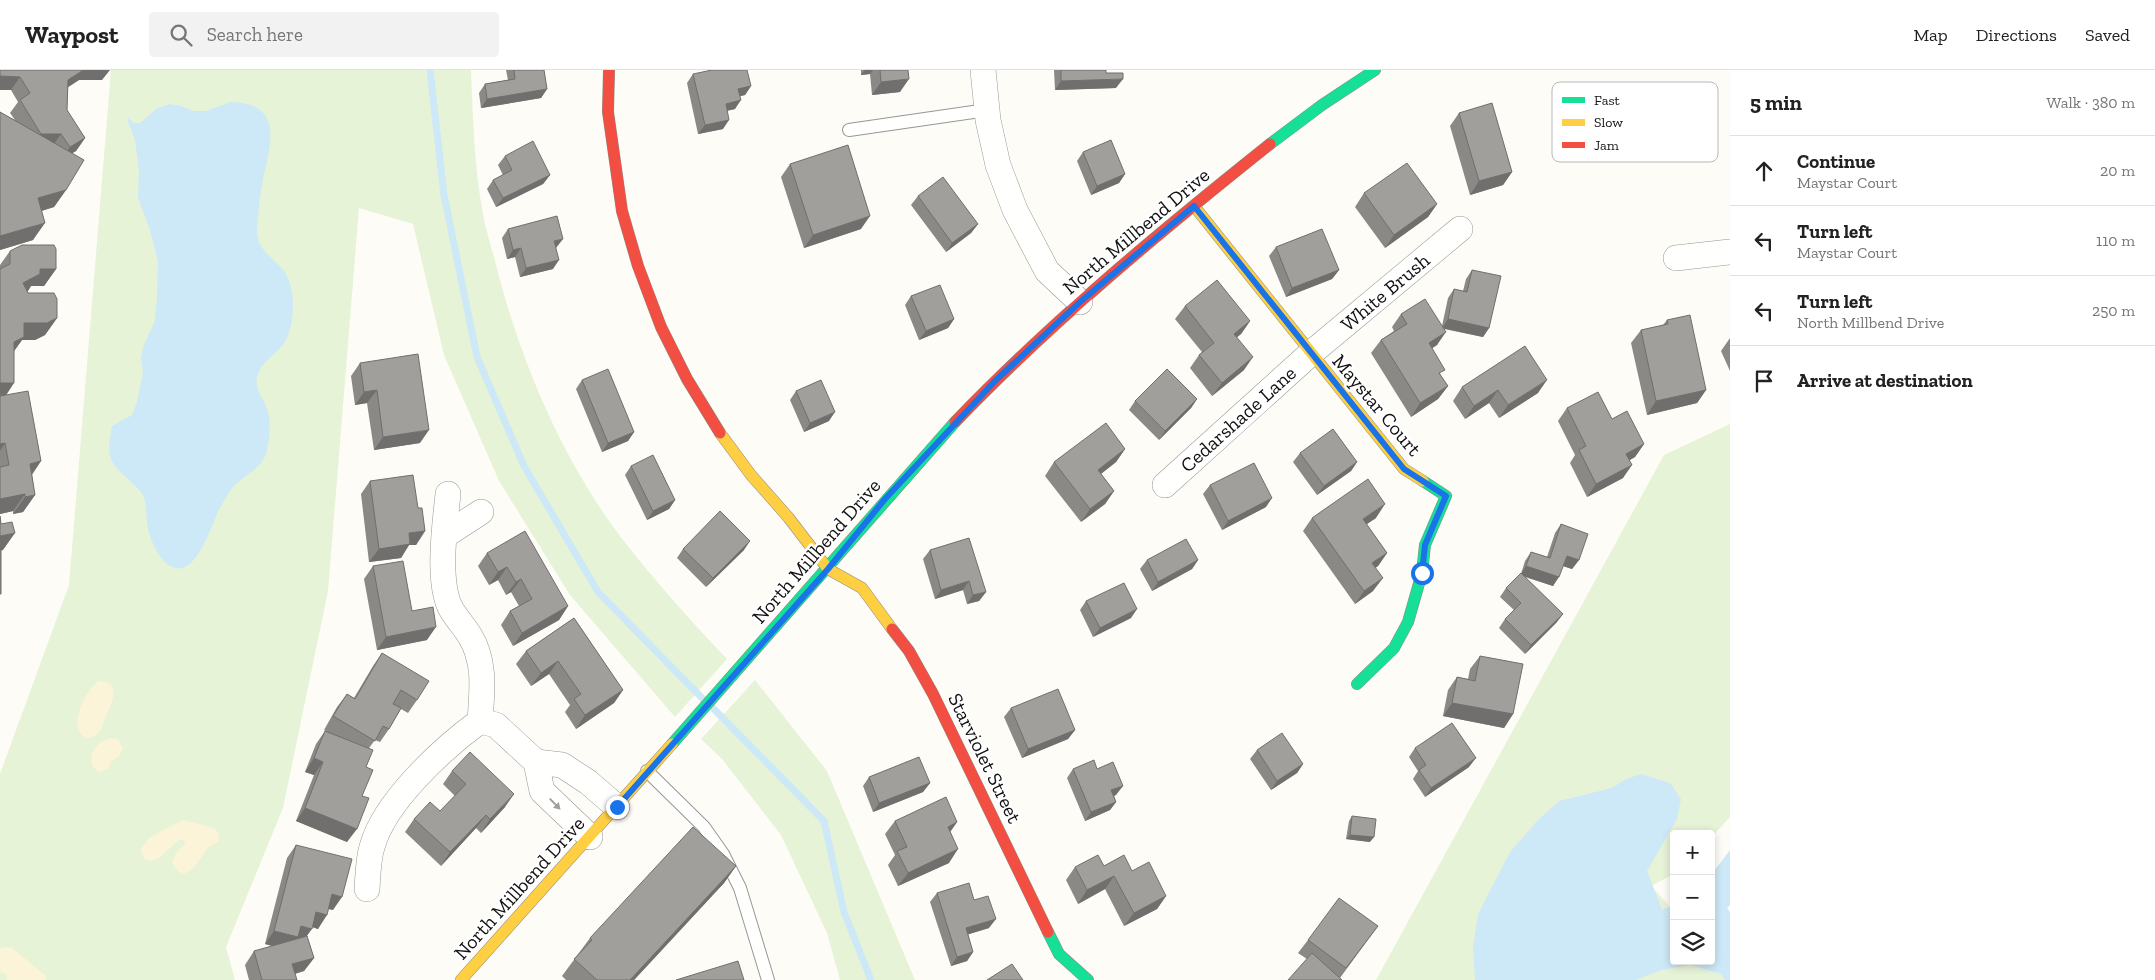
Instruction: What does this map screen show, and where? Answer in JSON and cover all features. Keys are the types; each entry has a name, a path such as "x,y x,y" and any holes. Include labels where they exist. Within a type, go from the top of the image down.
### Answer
{"street":[{"path":"609,70 608,112 622,212 638,266 662,328 687,380 716,426 751,475 788,517 828,569"},
{"path":"983,70 987,110 998,165 1015,210 1047,270 1080,302"},
{"name":"North Millbend Drive","path":"461,980 828,569 885,499 976,402 1080,302 1194,206 1284,133 1375,70"},
{"name":"Maystar Court","path":"1194,206 1310,354 1404,469 1446,496 1425,545 1422,573 1408,622 1394,648 1357,684"},
{"name":"White Brush","path":"1310,354 1460,229"},
{"path":"1676,258 1730,252"},
{"name":"Cedarshade Lane","path":"1165,485 1310,354"},
{"path":"448,494 443,575 450,607 471,637 482,668 480,721"},
{"path":"444,536 481,512"},
{"name":"Starviolet Street","path":"828,569 862,588 910,651 933,694 1059,954 1088,980"},
{"path":"480,721 496,725 536,762 542,791 590,837"},
{"path":"367,889 371,848 381,824 398,798 459,737 480,721"},
{"path":"536,762 562,765 588,782 617,807"}],"lane":[{"path":"849,130 987,110"},
{"path":"647,771 704,827 723,854 740,888 768,980"}],"green space":[{"path":"111,70 471,70 476,160 484,220 516,333 544,404 560,439 579,473 598,505 620,536 645,568 727,659 675,717 570,595 499,481 444,355 413,224 359,208 328,591 283,808 226,947 235,980 0,980 0,774 69,585"},
{"path":"1730,424 1730,817 1715,834 1715,830 1670,830 1670,876 1651,886 1670,907 1670,965 1715,965 1730,980 1376,980 1664,455"},
{"path":"755,680 827,771 915,980 840,980 827,933 781,835 722,759 701,739"}],"sand":[{"path":"99,681 111,685 113,689 112,700 100,730 96,735 88,738 81,734 78,727 78,719 83,701"},
{"path":"109,738 118,739 123,749 119,756 111,762 108,769 99,772 92,765 91,754 98,744"},
{"path":"183,820 214,828 219,834 219,840 207,848 195,866 186,873 181,873 172,862 176,853 186,842 181,839 155,860 144,859 141,849 150,837"},
{"path":"0,948 12,948 45,975 46,980 7,980 6,974 0,972"}],"water":[{"path":"230,102 247,104 259,109 266,117 270,127 269,152 260,197 257,236 262,247 287,276 292,294 292,318 289,333 284,343 262,366 257,379 258,388 269,419 269,440 265,457 256,468 230,491 218,511 205,542 192,562 184,567 176,568 166,563 156,550 149,533 145,502 142,494 114,464 109,446 112,426 132,415 137,402 143,372 141,358 143,347 155,321 157,299 158,261 150,230 138,198 139,170 135,140 128,118 134,123 140,123 156,109 170,104 194,111 206,111"},
{"path":"1641,774 1670,783 1681,799 1677,819 1647,871 1662,909 1670,908 1670,965 1690,965 1661,970 1636,980 1475,980 1473,948 1478,914 1510,852 1538,820 1559,801 1612,788 1626,779"},
{"path":"1730,850 1730,905 1727,908 1730,912 1730,980 1725,980 1721,974 1690,965 1715,965 1715,870"}],"building":[{"path":"0,70 83,70 68,80 67,110 85,138 70,147 61,134 41,134 20,100 30,93 20,77 0,76"},
{"path":"514,70 544,70 547,89 487,99 485,84 515,79"},
{"path":"712,70 747,70 751,86 738,89 741,100 726,104 729,120 705,125 693,74"},
{"path":"880,70 908,70 909,79 881,82"},
{"path":"1061,70 1106,70 1106,73 1123,73 1123,79 1061,81"},
{"path":"1492,103 1512,172 1479,181 1459,113"},
{"path":"0,112 84,160 66,190 38,198 45,223 0,236"},
{"path":"1111,140 1125,174 1097,186 1083,152"},
{"path":"533,141 550,175 503,198 493,180 512,170 505,156"},
{"path":"848,145 870,216 813,235 790,164"},
{"path":"1407,163 1437,204 1394,235 1364,193"},
{"path":"943,177 978,224 952,243 918,196"},
{"path":"557,216 563,239 554,241 559,260 526,268 521,248 513,250 508,229"},
{"path":"1322,229 1339,270 1292,288 1276,247"},
{"path":"22,245 54,245 56,249 56,269 40,269 40,274 23,283 28,293 54,293 57,299 57,318 47,323 24,323 24,337 14,342 14,383 0,383 0,269 10,264 10,251"},
{"path":"1472,270 1501,276 1489,328 1448,319 1454,289 1467,292"},
{"path":"1217,280 1250,321 1234,334 1253,357 1222,383 1199,355 1214,343 1185,306"},
{"path":"940,285 954,319 926,331 911,296"},
{"path":"1425,299 1446,332 1429,343 1445,370 1439,373 1448,386 1420,403 1381,340 1407,324 1401,314"},
{"path":"1690,315 1706,390 1656,401 1641,330 1668,324 1667,320"},
{"path":"1525,346 1547,380 1508,405 1498,390 1474,406 1462,387"},
{"path":"418,354 429,430 383,437 377,390 364,392 360,363"},
{"path":"608,369 634,432 608,443 582,380"},
{"path":"1167,369 1197,399 1165,431 1135,401"},
{"path":"821,380 835,412 810,423 796,391"},
{"path":"28,391 41,461 30,464 35,495 25,497 25,494 0,499 0,467 9,465 5,443 0,444 0,396"},
{"path":"1598,392 1612,419 1627,411 1644,444 1626,454 1632,465 1596,484 1579,450 1586,446 1567,408"},
{"path":"1106,423 1125,449 1098,470 1114,491 1090,509 1054,462"},
{"path":"1333,429 1357,462 1324,486 1300,453"},
{"path":"653,455 675,500 653,511 631,466"},
{"path":"1254,463 1272,498 1228,521 1210,485"},
{"path":"413,475 418,508 422,508 425,531 409,533 410,544 379,549 370,481"},
{"path":"1368,479 1385,504 1363,519 1387,553 1372,563 1383,578 1364,591 1312,518"},
{"path":"720,511 750,541 713,578 683,549"},
{"path":"0,516 1,524 12,522 15,533 0,536"},
{"path":"1561,524 1588,534 1579,560 1567,556 1559,577 1526,566 1531,552 1550,558"},
{"path":"525,531 568,606 522,633 510,611 532,599 521,579 516,582 507,567 498,572 487,553"},
{"path":"969,538 986,592 973,595 969,581 941,590 930,550"},
{"path":"1186,539 1198,560 1158,582 1147,560"},
{"path":"1,550 1,594 0,594"},
{"path":"403,561 412,611 433,607 436,627 386,637 373,566"},
{"path":"1521,573 1563,614 1531,645 1505,619 1521,603 1506,588"},
{"path":"1124,583 1137,609 1100,628 1086,601"},
{"path":"574,618 623,690 585,715 574,699 581,694 558,661 541,673 526,651"},
{"path":"382,653 429,681 417,700 401,690 393,704 401,708 389,729 383,726 375,741 333,716 347,694 355,699"},
{"path":"1480,656 1523,664 1513,714 1452,703 1457,677 1475,681"},
{"path":"1058,689 1075,730 1028,749 1011,708"},
{"path":"1452,723 1476,758 1431,788 1419,770 1426,765 1415,748"},
{"path":"325,731 373,750 366,767 373,770 362,796 369,798 357,829 305,808 323,762 314,758"},
{"path":"1282,733 1303,764 1277,781 1257,750"},
{"path":"470,752 514,794 490,819 486,815 450,852 414,819 430,802 440,811 466,784 452,771"},
{"path":"919,757 930,783 879,803 869,777"},
{"path":"1094,760 1097,769 1113,762 1123,786 1111,790 1116,802 1091,812 1073,769"},
{"path":"946,797 957,822 948,827 958,849 908,873 897,851 907,847 895,821"},
{"path":"1352,816 1376,819 1374,837 1350,835"},
{"path":"693,827 736,866 630,980 597,980 574,959 592,940 590,938"},
{"path":"296,845 352,859 342,897 332,894 327,915 316,912 312,929 301,926 298,937 274,931"},
{"path":"1098,855 1104,866 1124,855 1132,871 1149,862 1166,896 1134,913 1114,876 1087,890 1075,867"},
{"path":"969,883 974,900 988,896 996,919 966,928 973,952 957,957 937,893"},
{"path":"1339,898 1378,926 1346,968 1308,940"},
{"path":"307,936 314,958 292,964 297,980 262,980 254,951"},
{"path":"1312,953 1342,980 1288,980"},
{"path":"738,961 744,980 676,980"},
{"path":"1012,964 1023,980 987,980"}],"waterway":[{"path":"430,70 444,195 477,357 524,466 598,592 704,700"},
{"path":"712,707 824,821 844,912 871,980"}],"traffic: fast":[{"path":"1270,144 1322,105 1375,70"},
{"path":"672,744 955,422"},
{"path":"1357,684 1394,648 1408,622 1422,573 1425,545 1446,496 1423,481"},
{"path":"1048,932 1059,954 1088,980"}],"traffic: slow":[{"path":"1194,206 1404,469 1423,481"},
{"path":"720,433 751,475 788,517 828,569 862,588 892,629"},
{"path":"461,980 672,744"}],"traffic: jam":[{"path":"609,70 608,112 622,211 638,266 661,327 687,379 720,433"},
{"path":"955,422 1030,348 1108,278 1270,144"},
{"path":"892,629 909,651 933,694 1048,932"}],"route":[{"path":"617,807 828,569 885,499 995,381 1080,302 1194,206 1310,354 1404,469 1446,496 1425,545 1422,573"}]}
